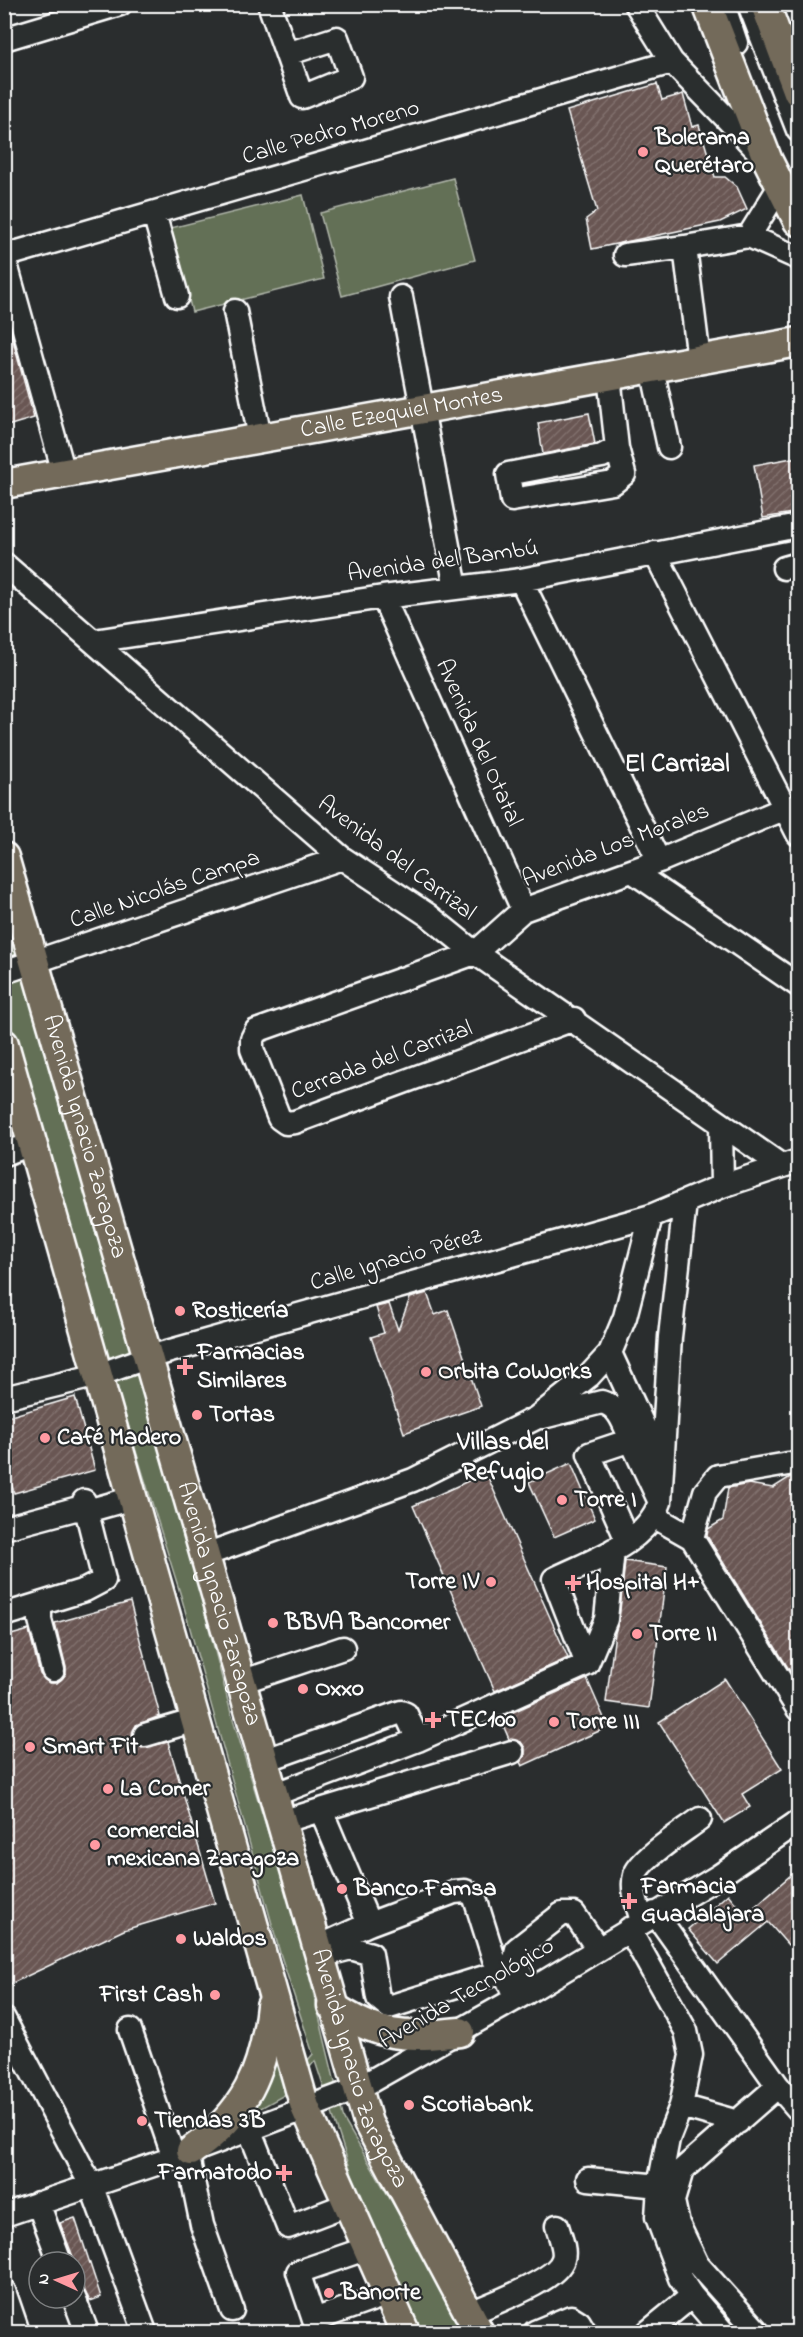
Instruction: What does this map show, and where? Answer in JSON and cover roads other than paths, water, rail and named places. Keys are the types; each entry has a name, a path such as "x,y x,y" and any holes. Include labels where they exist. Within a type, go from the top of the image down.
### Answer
{"main road":[{"path":"707,4 798,221"},
{"path":"765,4 798,92"},
{"name":"Calle Ezequiel Montes","path":"4,484 798,342"},
{"name":"Avenida Ignacio Zaragoza","path":"4,857 357,2089 368,2123 407,2202 475,2323"},
{"path":"4,1044 305,2107 405,2332"},
{"path":"184,2154 227,2121 254,2083 268,2040 272,1992"},
{"path":"332,2006 376,2031 417,2037 460,2032"}],"street":[{"path":"4,39 120,4"},
{"path":"269,4 287,54"},
{"path":"636,4 672,62 782,181"},
{"path":"723,4 782,181 749,236"},
{"path":"749,4 798,130"},
{"name":"Calle Pedro Moreno","path":"4,257 672,62"},
{"path":"154,213 177,296"},
{"path":"625,255 749,236 798,258"},
{"path":"685,247 699,360"},
{"path":"4,257 64,473"},
{"path":"401,297 456,588"},
{"path":"235,311 260,438"},
{"path":"652,368 669,447"},
{"path":"609,376 617,448"},
{"name":"Avenida del Bambú","path":"94,641 383,597 521,580 798,526"},
{"path":"655,553 792,807 798,834"},
{"name":"Avenida del Carrizal","path":"4,564 342,858 428,915 476,953 574,1019 722,1125 790,1164"},
{"path":"521,580 659,861"},
{"name":"Avenida del Otatal","path":"383,597 523,910"},
{"name":"Avenida Los Morales","path":"476,953 523,910 659,861 792,807"},
{"name":"Calle Nicolás Campa","path":"4,972 342,858"},
{"path":"632,871 798,985"},
{"name":"Cerrada del Carrizal","path":"476,953 256,1031 252,1039 252,1049 279,1118 286,1123 295,1122 574,1019"},
{"path":"722,1125 722,1186"},
{"path":"4,1154 33,1144"},
{"name":"Calle Ignacio Pérez","path":"4,1398 99,1375 149,1357 651,1216 722,1186 790,1164"},
{"path":"587,1664 554,1579 620,1545 658,1510 663,1469 670,1337 685,1202"},
{"path":"204,1555 413,1480 536,1418 589,1376 610,1353 625,1317 651,1216"},
{"path":"625,1317 624,1347 631,1380"},
{"path":"610,1353 663,1469"},
{"path":"536,1418 602,1402 612,1404 631,1440 658,1510 692,1538 798,1709"},
{"path":"515,1430 534,1435 592,1411 602,1410 612,1418"},
{"path":"273,1795 418,1740 587,1664 606,1619 620,1545 589,1454 631,1440"},
{"path":"692,1538 705,1492 718,1476 788,1464"},
{"path":"4,1528 131,1491"},
{"path":"53,1670 44,1640 21,1609 85,1590 104,1580 82,1507"},
{"path":"241,1682 343,1648"},
{"path":"263,1761 401,1712 406,1714 418,1740"},
{"path":"146,1735 196,1720"},
{"path":"281,1822 512,1752"},
{"path":"321,1810 369,1924"},
{"path":"699,1819 644,1862 635,1873 634,1888 642,1921 687,2031 691,2055 681,2106 668,2139 659,2186 657,2217 670,2256 692,2296 723,2332"},
{"name":"Avenida Tecnológico","path":"4,2215 184,2154 357,2089 515,2000 719,1876 798,1822"},
{"path":"317,1952 369,1924 454,1892 465,1891 474,1895 497,1969 515,2000"},
{"path":"515,2000 517,1949 562,1914 574,1914 598,1949"},
{"path":"642,1921 798,2109"},
{"path":"317,1952 351,1948 371,1954 378,1998 389,2007 497,1969"},
{"path":"4,2019 92,2185 145,2332"},
{"path":"130,2030 184,2154 202,2224 232,2310"},
{"path":"758,2332 697,2264 678,2224 674,2200 682,2170 778,2086"},
{"path":"681,2106 738,2122"},
{"path":"249,2129 288,2227 348,2205"},
{"path":"588,2180 659,2186"},
{"path":"39,2203 56,2250"},
{"path":"475,2323 560,2269 565,2256 557,2226"},
{"path":"368,2248 298,2272 314,2320 388,2294"},
{"path":"4,2291 18,2332"},
{"path":"648,2332 692,2296"},
{"path":"79,2310 87,2332"},
{"path":"535,2332 571,2317 579,2322 585,2332"}],"place":[{"name":"Bolerama Querétaro","path":"643,152"},
{"name":"Rosticería","path":"180,1311"},
{"name":"Farmacias Similares","path":"185,1367"},
{"name":"Orbita CoWorks","path":"426,1372"},
{"name":"Tortas","path":"197,1415"},
{"name":"Café Madero","path":"45,1438"},
{"name":"Torre I","path":"562,1500"},
{"name":"Torre IV","path":"491,1582"},
{"name":"Hospital H+","path":"573,1583"},
{"name":"BBVA Bancomer","path":"273,1623"},
{"name":"Torre II","path":"637,1634"},
{"name":"Oxxo","path":"303,1689"},
{"name":"TEC100","path":"433,1720"},
{"name":"Torre III","path":"554,1722"},
{"name":"Smart Fit","path":"30,1747"},
{"name":"La Comer","path":"108,1789"},
{"name":"comercial mexicana Zaragoza","path":"95,1845"},
{"name":"Banco Famsa","path":"342,1889"},
{"name":"Farmacia Guadalajara","path":"629,1901"},
{"name":"Waldos","path":"181,1939"},
{"name":"First Cash","path":"215,1995"},
{"name":"Scotiabank","path":"409,2105"},
{"name":"Tiendas 3B","path":"142,2121"},
{"name":"Farmatodo","path":"284,2173"},
{"name":"Banorte","path":"329,2293"}],"district":[{"name":"El Carrizal","path":"677,765"},
{"name":"Villas del Refugio","path":"503,1458"}]}
